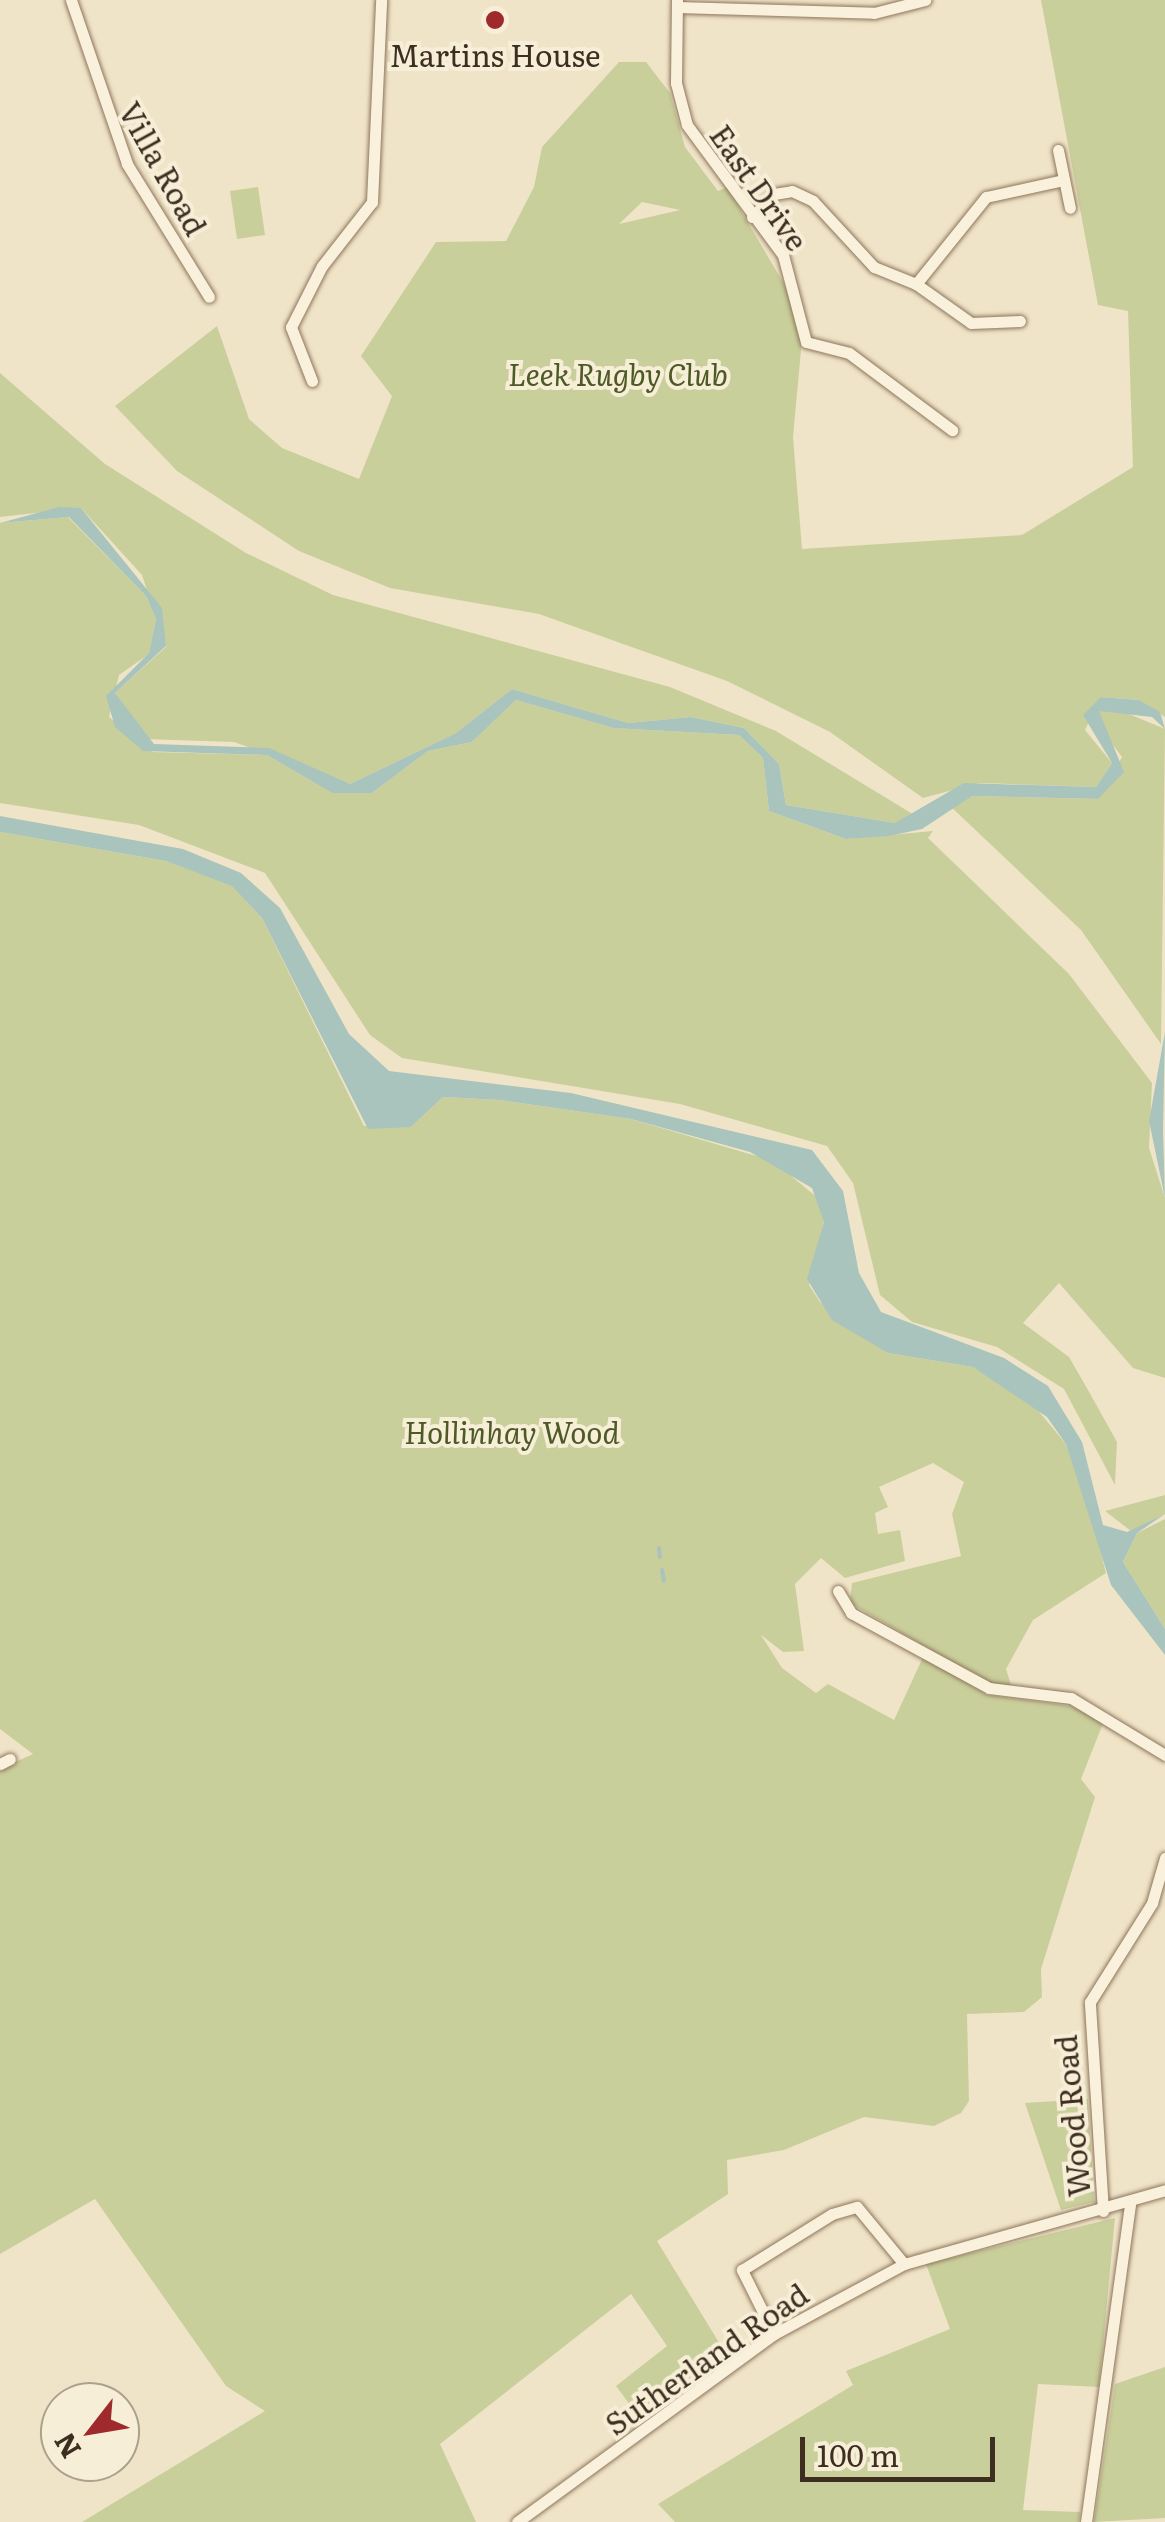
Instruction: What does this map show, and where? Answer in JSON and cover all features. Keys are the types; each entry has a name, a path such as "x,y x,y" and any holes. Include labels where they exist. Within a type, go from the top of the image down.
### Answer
{"street":[{"name":"Villa Road","path":"72,0 127,164 209,297"},
{"path":"312,382 291,327 322,266 372,202 381,0"},
{"path":"677,4 874,12 925,0"},
{"name":"East Drive","path":"677,4 676,83 687,125 783,256 806,342 849,353 952,430"},
{"path":"1058,150 1070,208"},
{"path":"916,284 977,204 1064,180"},
{"path":"752,217 774,194 792,191 874,267 916,284 971,322 1020,321"},
{"path":"838,1591 851,1613 989,1688 1071,1698 1165,1755"},
{"name":"Wood Road","path":"1103,2210 1090,2002 1152,1903 1165,1858"},
{"name":"Sutherland Road","path":"517,2522 774,2334 904,2264 1130,2204 1165,2190"},
{"path":"1086,2522 1130,2204"},
{"path":"774,2334 742,2270 832,2214 857,2207 904,2264"}],"green space":[{"name":"Leek Rugby Club","path":"1041,0 1165,0 1165,717 1139,700 1101,697 1085,730 1112,763 1096,787 979,783 923,798 830,732 727,681 539,614 390,588 299,551 177,471 115,406 217,326 249,419 282,448 359,479 392,396 361,356 436,242 506,241 534,187 542,147 619,62 646,62 670,93 685,147 718,191 727,187 804,318 793,437 802,549 1022,535 1133,467 1128,311 1098,305","holes":["642,202 680,210 619,224"]},
{"path":"258,187 265,235 237,239 230,191"},
{"path":"0,373 105,464 246,553 333,595 670,687 776,731 916,816 895,823 786,805 779,764 744,728 691,717 628,723 512,689 456,733 350,784 234,742 143,739 115,693 166,647 142,575 81,508 0,517"},
{"path":"68,517 146,596 156,619 149,654 119,675 109,717 153,752 267,755 332,793 372,793 428,751 472,742 516,700 613,728 739,735 763,758 769,811 846,839 933,831 928,838 1069,974 1152,1083 1149,1148 1165,1198 1165,1378 1133,1368 1059,1283 1023,1323 1069,1357 1088,1390 1117,1442 1115,1485 1064,1389 997,1347 912,1322 880,1295 853,1183 827,1146 680,1104 402,1058 370,1035 265,873 139,825 0,803 0,523"},
{"path":"1117,709 1165,729 1161,1044 1081,930 949,805 972,796 1098,799 1122,757 1096,723 1099,711"},
{"name":"Hollinhay Wood","path":"0,832 166,861 232,885 262,918 364,1126 411,1127 443,1097 500,1100 631,1119 773,1161 819,1199 824,1221 809,1285 820,1302 888,1353 973,1367 1031,1402 1066,1444 1089,1506 1106,1573 1033,1620 1006,1669 1011,1685 992,1685 850,1603 852,1583 961,1556 952,1514 964,1482 933,1463 879,1487 888,1507 875,1513 878,1534 900,1530 905,1561 845,1578 821,1558 795,1584 804,1651 783,1652 761,1635 782,1668 816,1693 828,1684 894,1720 924,1655 987,1695 1071,1706 1104,1721 1081,1779 1095,1797 1041,1969 1042,1997 1024,2012 967,2014 969,2101 961,2113 934,2126 864,2117 784,2150 727,2160 728,2194 657,2241 726,2354 639,2417 616,2386 667,2346 631,2294 440,2444 476,2522 82,2522 265,2411 226,2386 95,2199 0,2254 0,1769 33,1754 0,1729"},
{"path":"1165,1495 1165,1514 1131,1531 1105,1511"},
{"path":"1165,1519 1165,1629 1123,1562 1137,1533"},
{"path":"1088,2099 1094,2202 1061,2210 1025,2103"},
{"path":"1115,2218 1099,2387 1038,2384 1023,2510 1080,2512 1079,2522 675,2522 658,2504 853,2385 846,2371 950,2329 926,2264"},
{"path":"1165,2367 1165,2518 1094,2522 1115,2384"}],"water":[{"path":"59,507 81,508 162,608 166,646 115,693 154,744 269,748 350,784 456,733 512,689 628,723 691,717 744,728 779,764 786,805 895,823 964,783 1096,787 1112,763 1083,715 1101,697 1139,700 1160,712 1165,729 1152,717 1099,711 1124,772 1098,799 972,796 922,829 889,836 846,839 769,811 763,758 739,735 613,728 516,700 472,742 428,751 372,793 332,793 267,755 143,751 115,727 106,696 149,653 156,619 146,596 69,517 0,523"},
{"path":"0,816 183,849 241,873 280,908 349,1034 389,1071 571,1093 812,1150 843,1191 859,1273 881,1312 1004,1358 1048,1386 1082,1442 1103,1525 1127,1532 1165,1514 1137,1533 1123,1562 1165,1629 1165,1655 1111,1585 1066,1444 1047,1417 973,1367 888,1353 832,1320 807,1279 824,1222 812,1188 750,1152 631,1119 500,1100 443,1097 411,1127 368,1129 262,918 232,886 166,861 0,832"},
{"path":"1165,1032 1163,1130 1165,1198 1149,1121"}],"waterway":[{"path":"659,1548 660,1557"},
{"path":"662,1570 664,1581"}],"place":[{"name":"Martins House","path":"495,20"}]}
